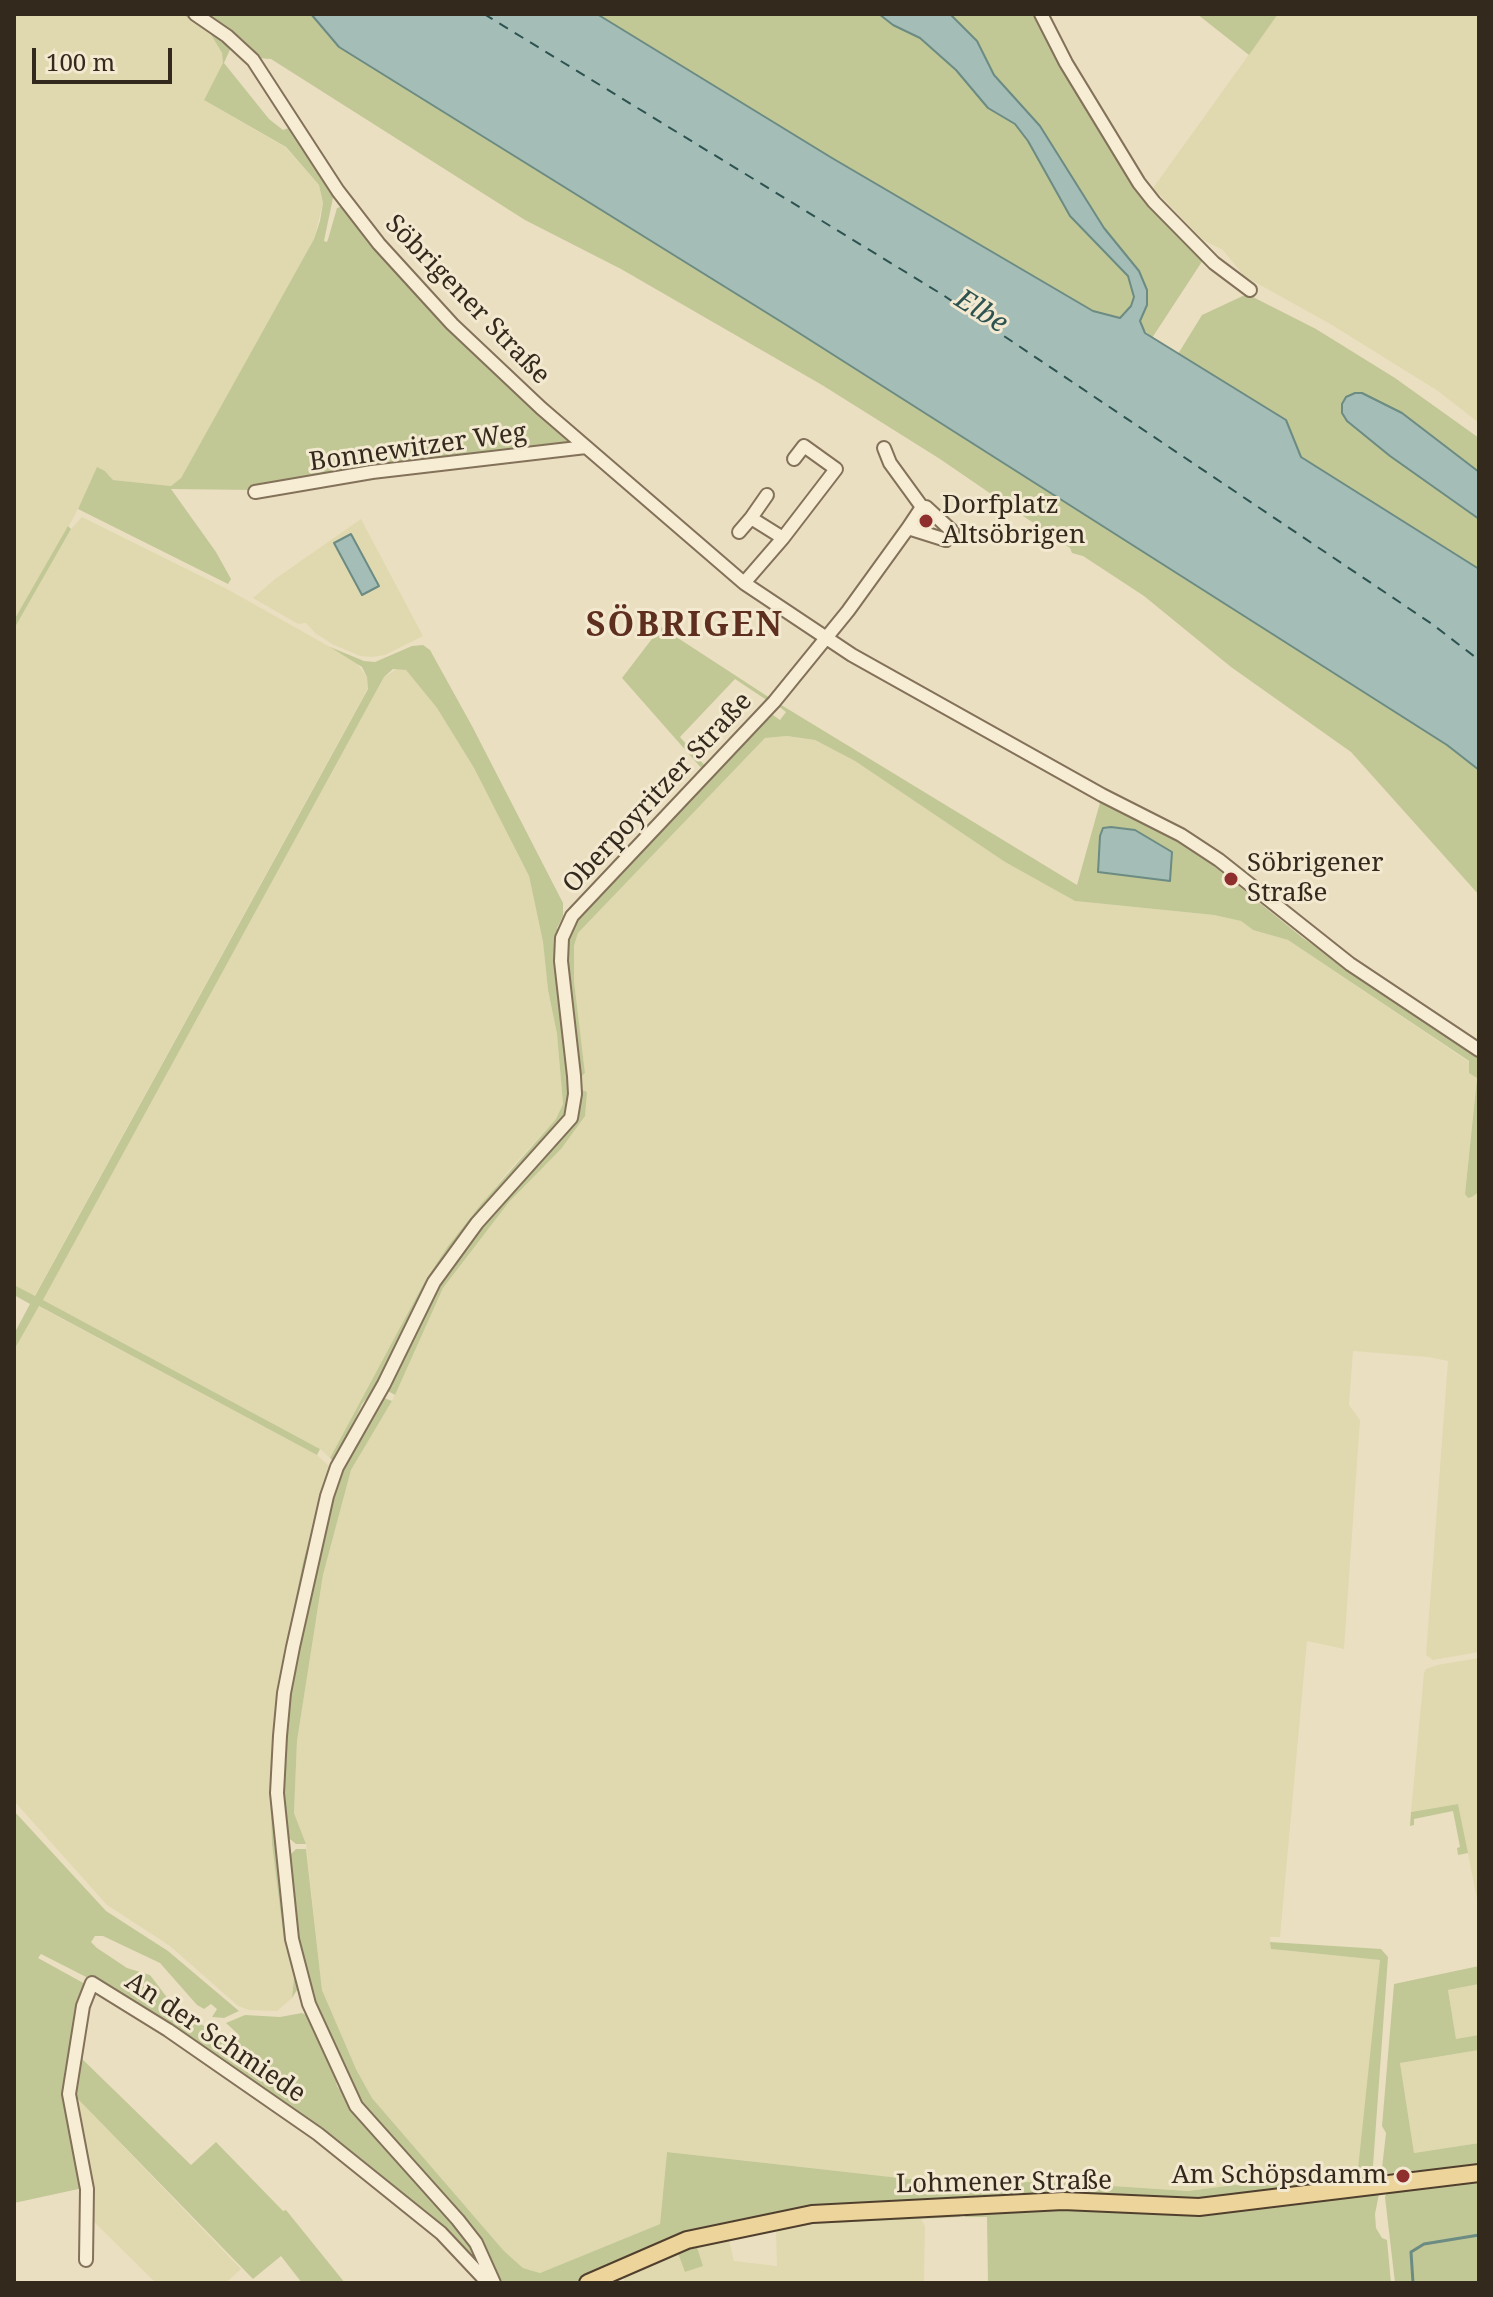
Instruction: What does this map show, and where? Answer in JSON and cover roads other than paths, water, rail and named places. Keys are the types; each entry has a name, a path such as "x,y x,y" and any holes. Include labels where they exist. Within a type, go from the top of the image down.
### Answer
{"main road":[{"name":"Lohmener Straße","path":"588,2283 700,2236 812,2214 1063,2201 1199,2207 1479,2173"}],"street":[{"name":"Söbrigener Straße","path":"195,14 227,36 253,60 338,191 416,285 486,356 586,447 744,583 852,655 1102,795 1181,835 1219,860 1350,964 1479,1050"},
{"path":"1041,14 1066,63 1139,183 1214,263 1250,290"},
{"path":"744,583 836,469 804,446 794,459"},
{"name":"Bonnewitzer Weg","path":"255,492 372,472 586,447"},
{"path":"884,448 890,463 922,507 926,507 952,531 946,540 908,528"},
{"path":"739,532 767,495"},
{"name":"Oberpoyritzer Straße","path":"494,2283 476,2243 356,2106 300,1976 287,1900 277,1793 284,1693 327,1496 337,1467 384,1384 420,1306 455,1249 571,1118 575,1094 561,961 565,928 581,905 774,702 848,611 922,507"},
{"path":"751,518 783,538"},
{"name":"An der Schmiede","path":"86,2260 87,2189 69,2094 83,2006 92,1983 168,2030 330,2143 441,2233 488,2283"}],"water":[{"name":"Elbe","path":"311,14 597,14 832,158 1093,311 1120,318 1131,306 1134,297 1128,276 1070,216 1028,141 1015,124 988,108 956,70 920,38 893,25 879,14 950,14 977,41 994,75 1040,126 1104,228 1139,271 1147,290 1147,305 1140,321 1145,333 1286,420 1301,457 1479,569 1479,770 1447,745 788,326 339,47"},
{"path":"1362,393 1402,413 1479,472 1479,519 1390,456 1347,421 1342,413 1342,404 1346,397"},
{"path":"351,534 379,586 362,595 334,543"},
{"path":"1103,828 1135,830 1172,852 1170,881 1098,872 1100,836"}],"waterway":[{"path":"1413,2283 1411,2252 1424,2244 1479,2235"}],"place":[{"name":"Dorfplatz Altsöbrigen","path":"926,521"},
{"name":"Söbrigener Straße","path":"1231,879"},
{"name":"Am Schöpsdamm","path":"1403,2176"}],"district":[{"name":"SÖBRIGEN","path":"685,626"}]}
